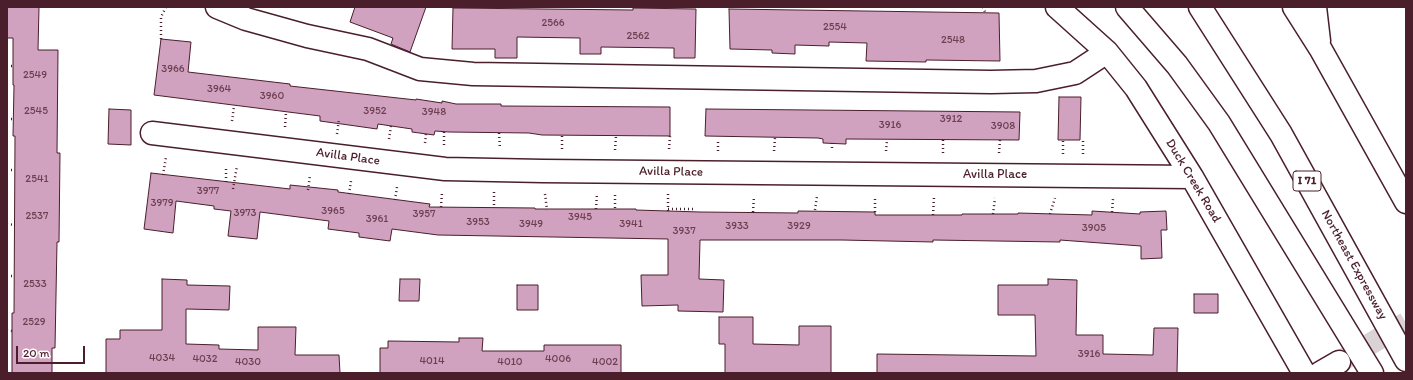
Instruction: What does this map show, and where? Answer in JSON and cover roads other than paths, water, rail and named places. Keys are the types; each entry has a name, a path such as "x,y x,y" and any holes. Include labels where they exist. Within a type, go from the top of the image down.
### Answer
{"main road":[{"path":"217,7 246,19 307,36 368,49 420,69 473,74 991,82 1036,81 1076,73 1107,52"},
{"name":"Duck Creek Road","path":"1057,7 1107,52 1136,88 1192,177 1304,373"},
{"path":"1127,7 1177,65 1219,123 1372,373"},
{"name":"Northeast Expressway","path":"1200,7 1281,134 1406,360"},
{"path":"1294,7 1320,48 1406,202"},
{"path":"1315,7 1320,48"},
{"name":"Avilla Place","path":"152,133 445,169 1192,177"},
{"path":"1320,373 1339,362"}],"tunnel":[{"path":"1339,362 1406,323"}]}
